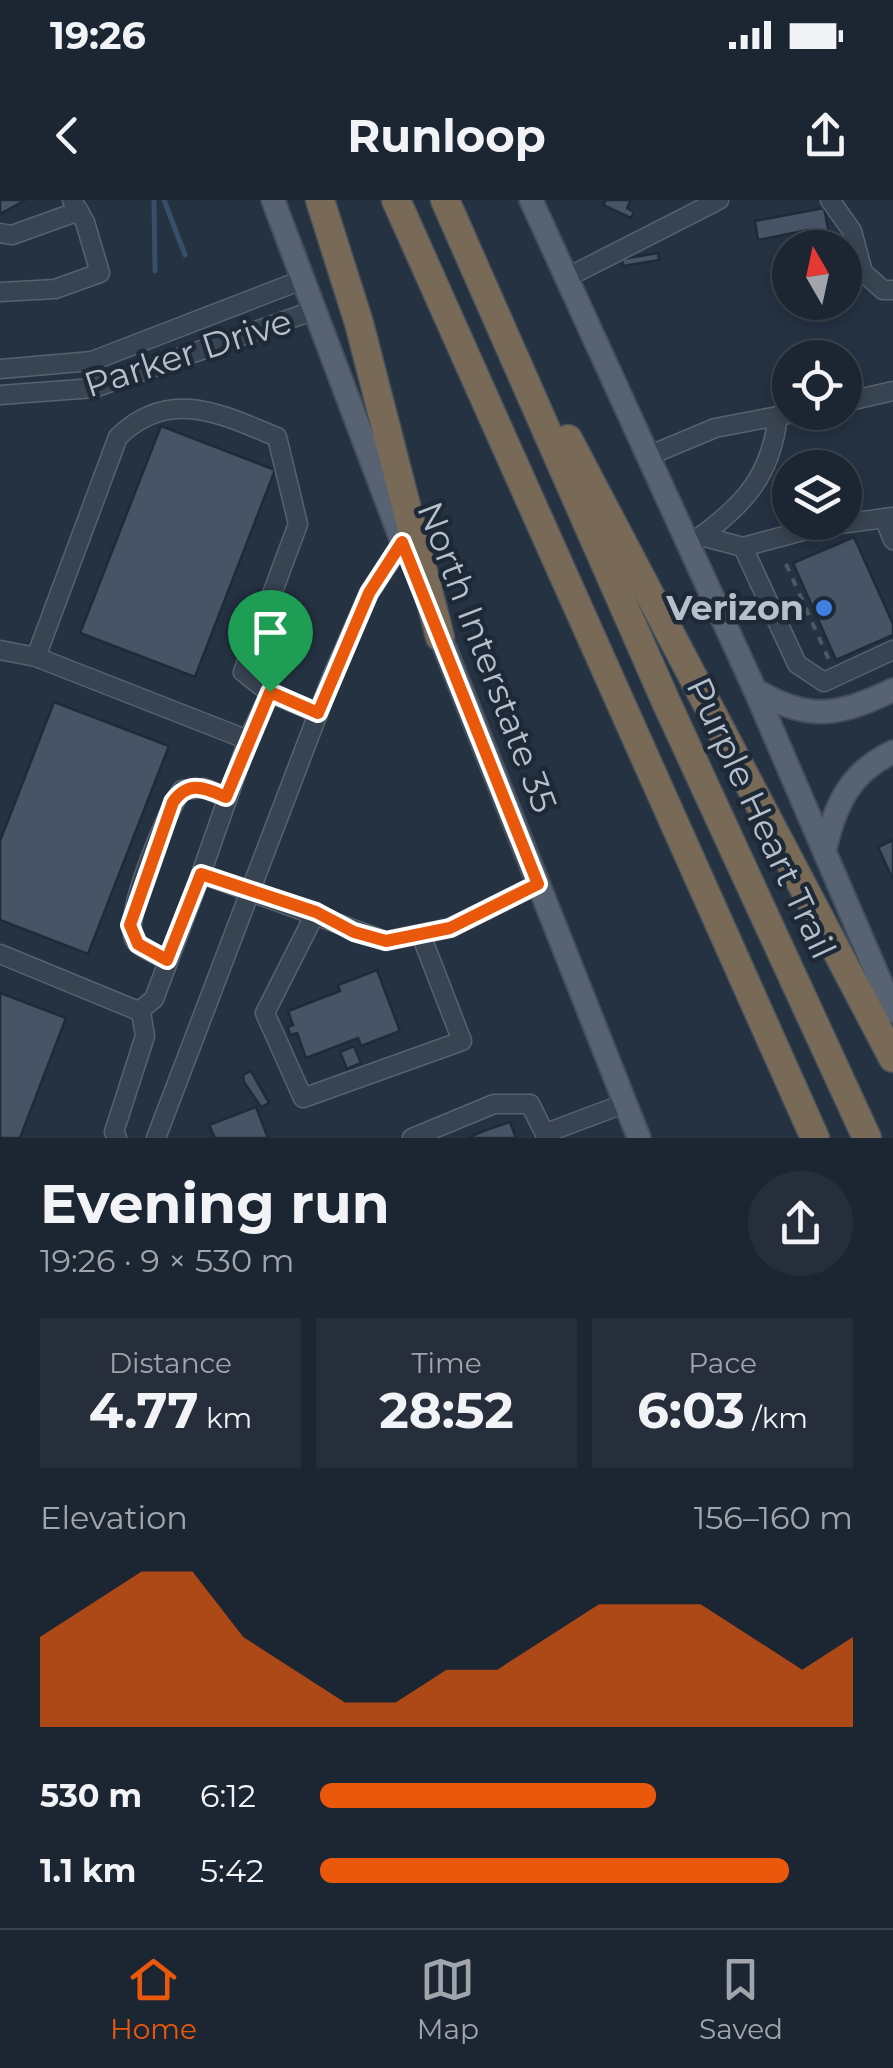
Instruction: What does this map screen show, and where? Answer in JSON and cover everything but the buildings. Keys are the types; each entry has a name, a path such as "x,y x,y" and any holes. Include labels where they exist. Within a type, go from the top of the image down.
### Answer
{"highway":[{"path":"320,200 359,323 440,637"},
{"path":"396,200 815,1138"},
{"name":"Purple Heart Trail","path":"445,200 666,704 866,1138"},
{"path":"502,326 628,549 893,1058"}],"main road":[{"name":"North Interstate 35","path":"272,200 402,542 639,1138"},
{"path":"531,200 648,456 695,540 754,690 893,1011"},
{"path":"754,690 784,708 817,714 854,708 893,690"},
{"path":"825,849 832,818 846,786 876,760 893,752"}],"street":[{"path":"566,278 719,200"},
{"path":"830,200 852,231 863,272 883,290 893,290"},
{"path":"0,233 12,235 75,206 100,274 55,289 0,292"},
{"name":"Parker Drive","path":"0,369 92,360 302,280"},
{"name":"Parker Drive","path":"0,395 94,388 315,310"},
{"path":"862,398 893,391"},
{"path":"36,657 118,437 133,422 174,408 208,408 277,438 298,520 242,672 270,692 318,713"},
{"path":"648,456 715,428 772,417"},
{"path":"695,540 732,514 759,484 774,452 776,430"},
{"path":"695,540 743,547 818,527 889,517 893,540"},
{"path":"156,1138 318,713 369,593 402,542"},
{"path":"743,547 797,664 808,674 824,682 893,650"},
{"path":"0,650 36,657 248,740"},
{"path":"138,1011 154,1000 226,797 270,692"},
{"path":"167,960 138,944 132,936 136,904 182,790 204,788 226,797"},
{"path":"201,874 316,912 354,932 386,941 450,928 538,884"},
{"path":"316,912 265,1013 303,1098 462,1041 421,935"},
{"path":"0,954 138,1011"},
{"path":"117,1138 114,1132 145,1036 138,1011"},
{"path":"412,1138 494,1104 530,1104 546,1136 626,1103"}],"path":[{"path":"786,564 829,661"}],"waterway":[{"path":"154,200 155,271"},
{"path":"164,200 185,255"}],"place":[{"name":"Verizon","path":"824,608"}],"route":[{"path":"402,542 538,884 450,928 386,941 354,932 316,912 201,874 167,960 138,944 130,925 173,802 182,790 192,787 226,797 270,692 318,713 369,593 402,542"}]}
